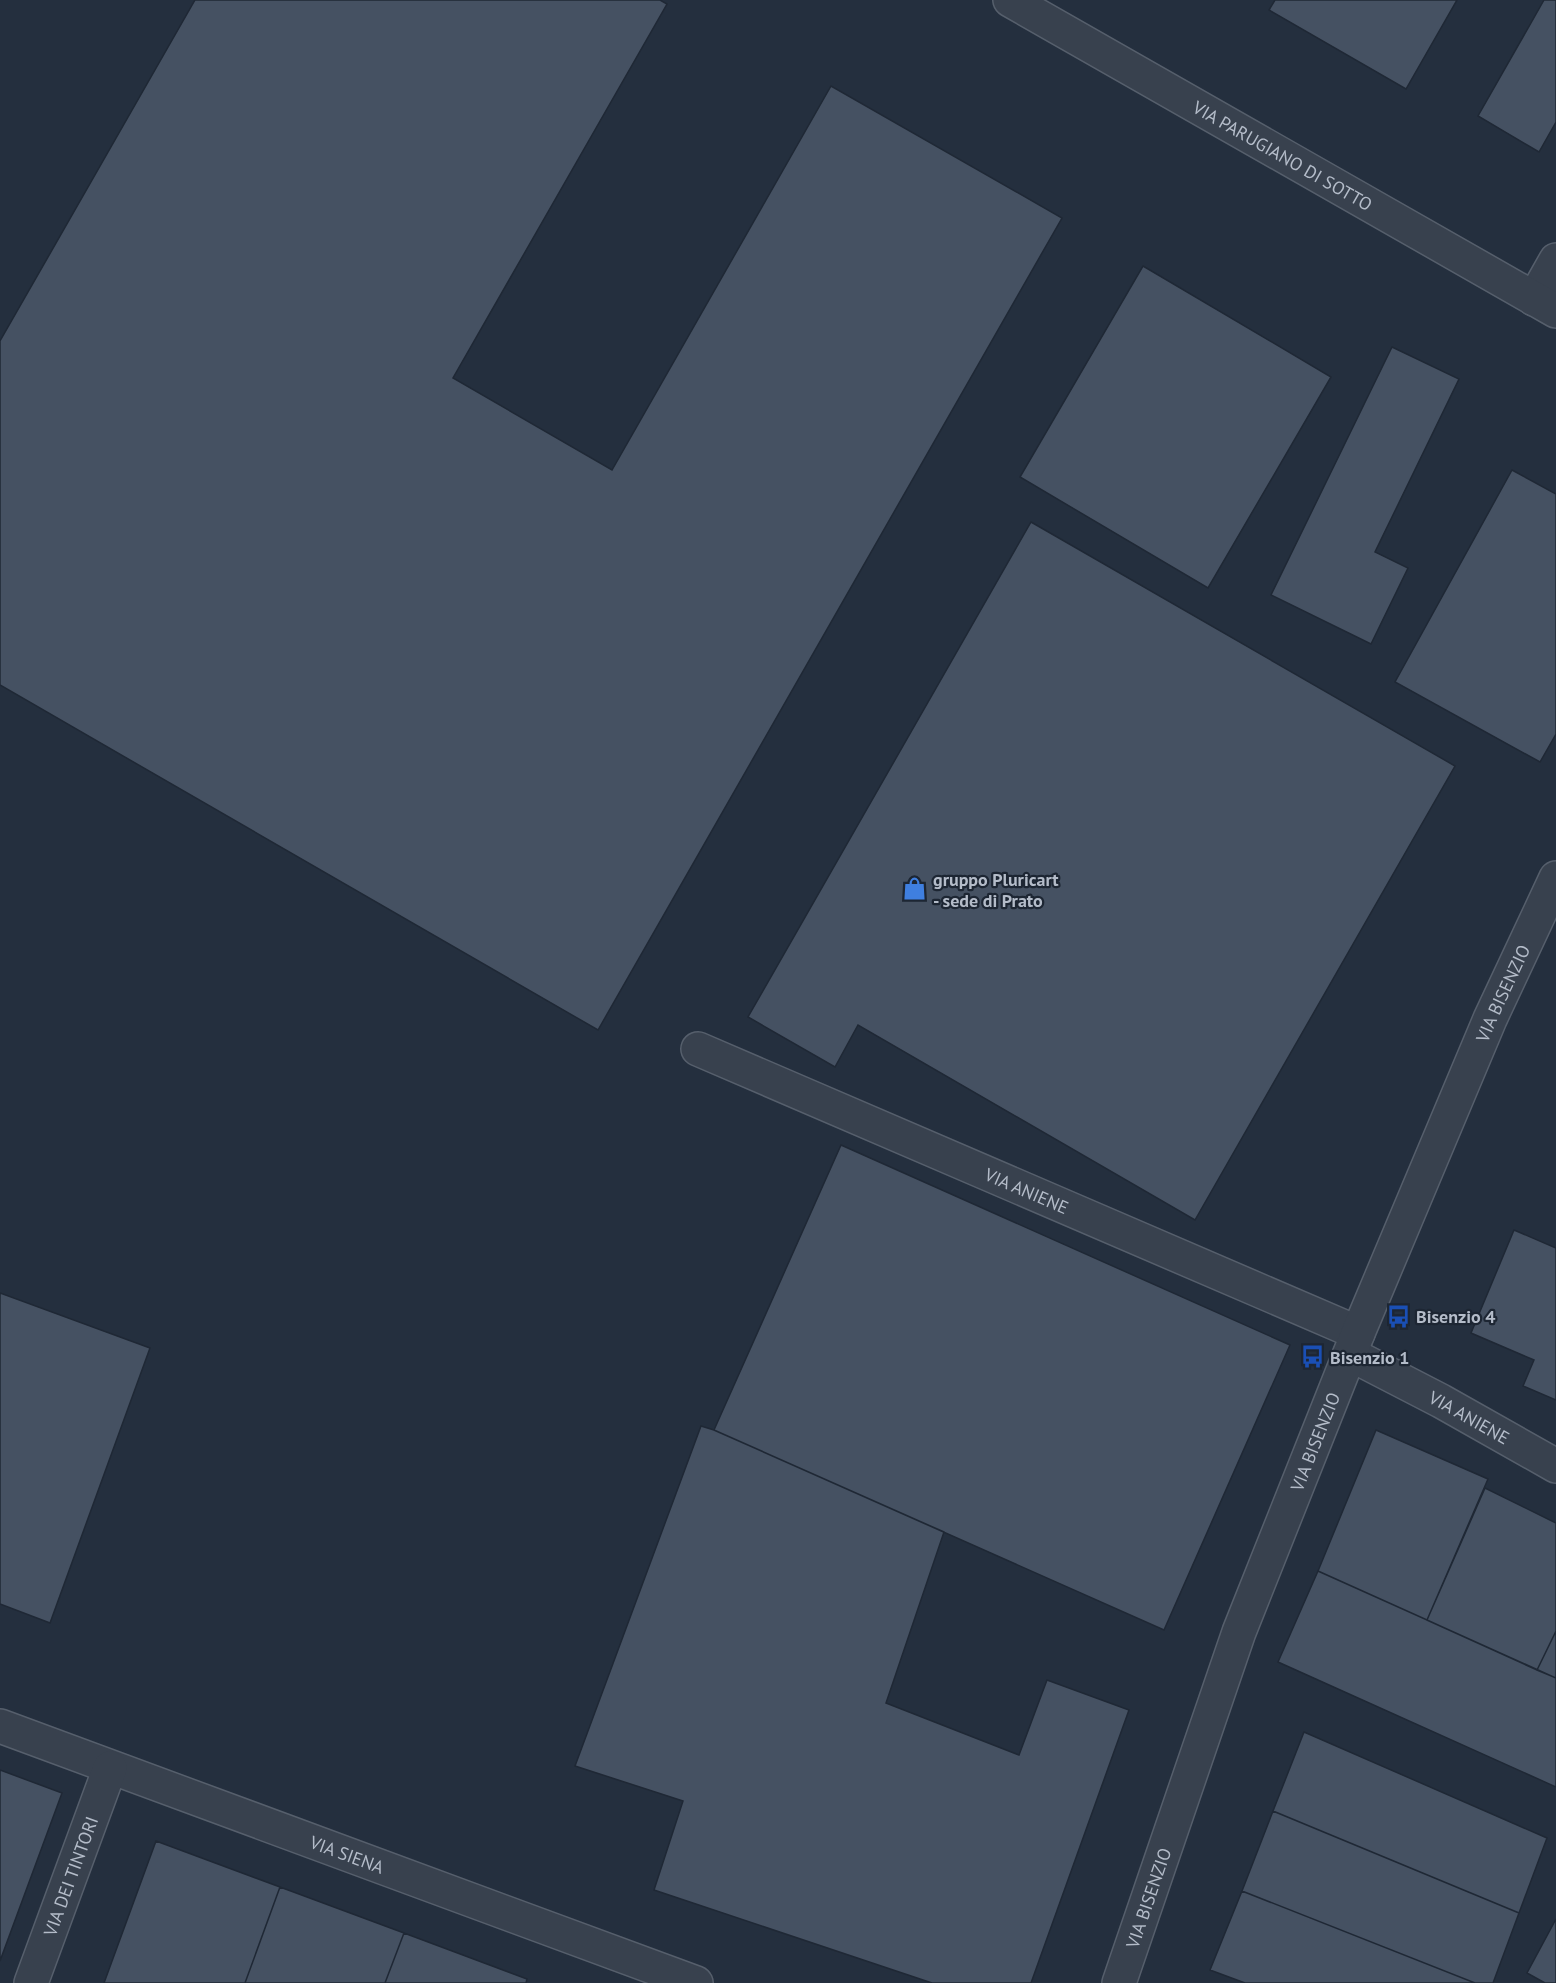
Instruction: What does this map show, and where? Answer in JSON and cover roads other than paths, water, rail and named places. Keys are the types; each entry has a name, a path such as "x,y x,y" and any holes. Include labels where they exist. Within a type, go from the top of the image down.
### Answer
{"street":[{"name":"VIA PARUGIANO DI SOTTO","path":"1010,0 1545,305"},
{"path":"1545,305 1556,260"},
{"name":"VIA BISENZIO","path":"1119,1983 1239,1632 1354,1344 1490,1019 1556,878"},
{"name":"VIA ANIENE","path":"698,1049 1354,1344 1441,1401 1556,1466"},
{"name":"VIA SIENA","path":"0,1726 696,1983"},
{"name":"VIA DEI TINTORI","path":"32,1983 110,1768"}],"place":[{"name":"gruppo Pluricart - sede di Prato","path":"915,889"},
{"name":"Bisenzio 4","path":"1398,1316"},
{"name":"Bisenzio 1","path":"1312,1357"}]}
